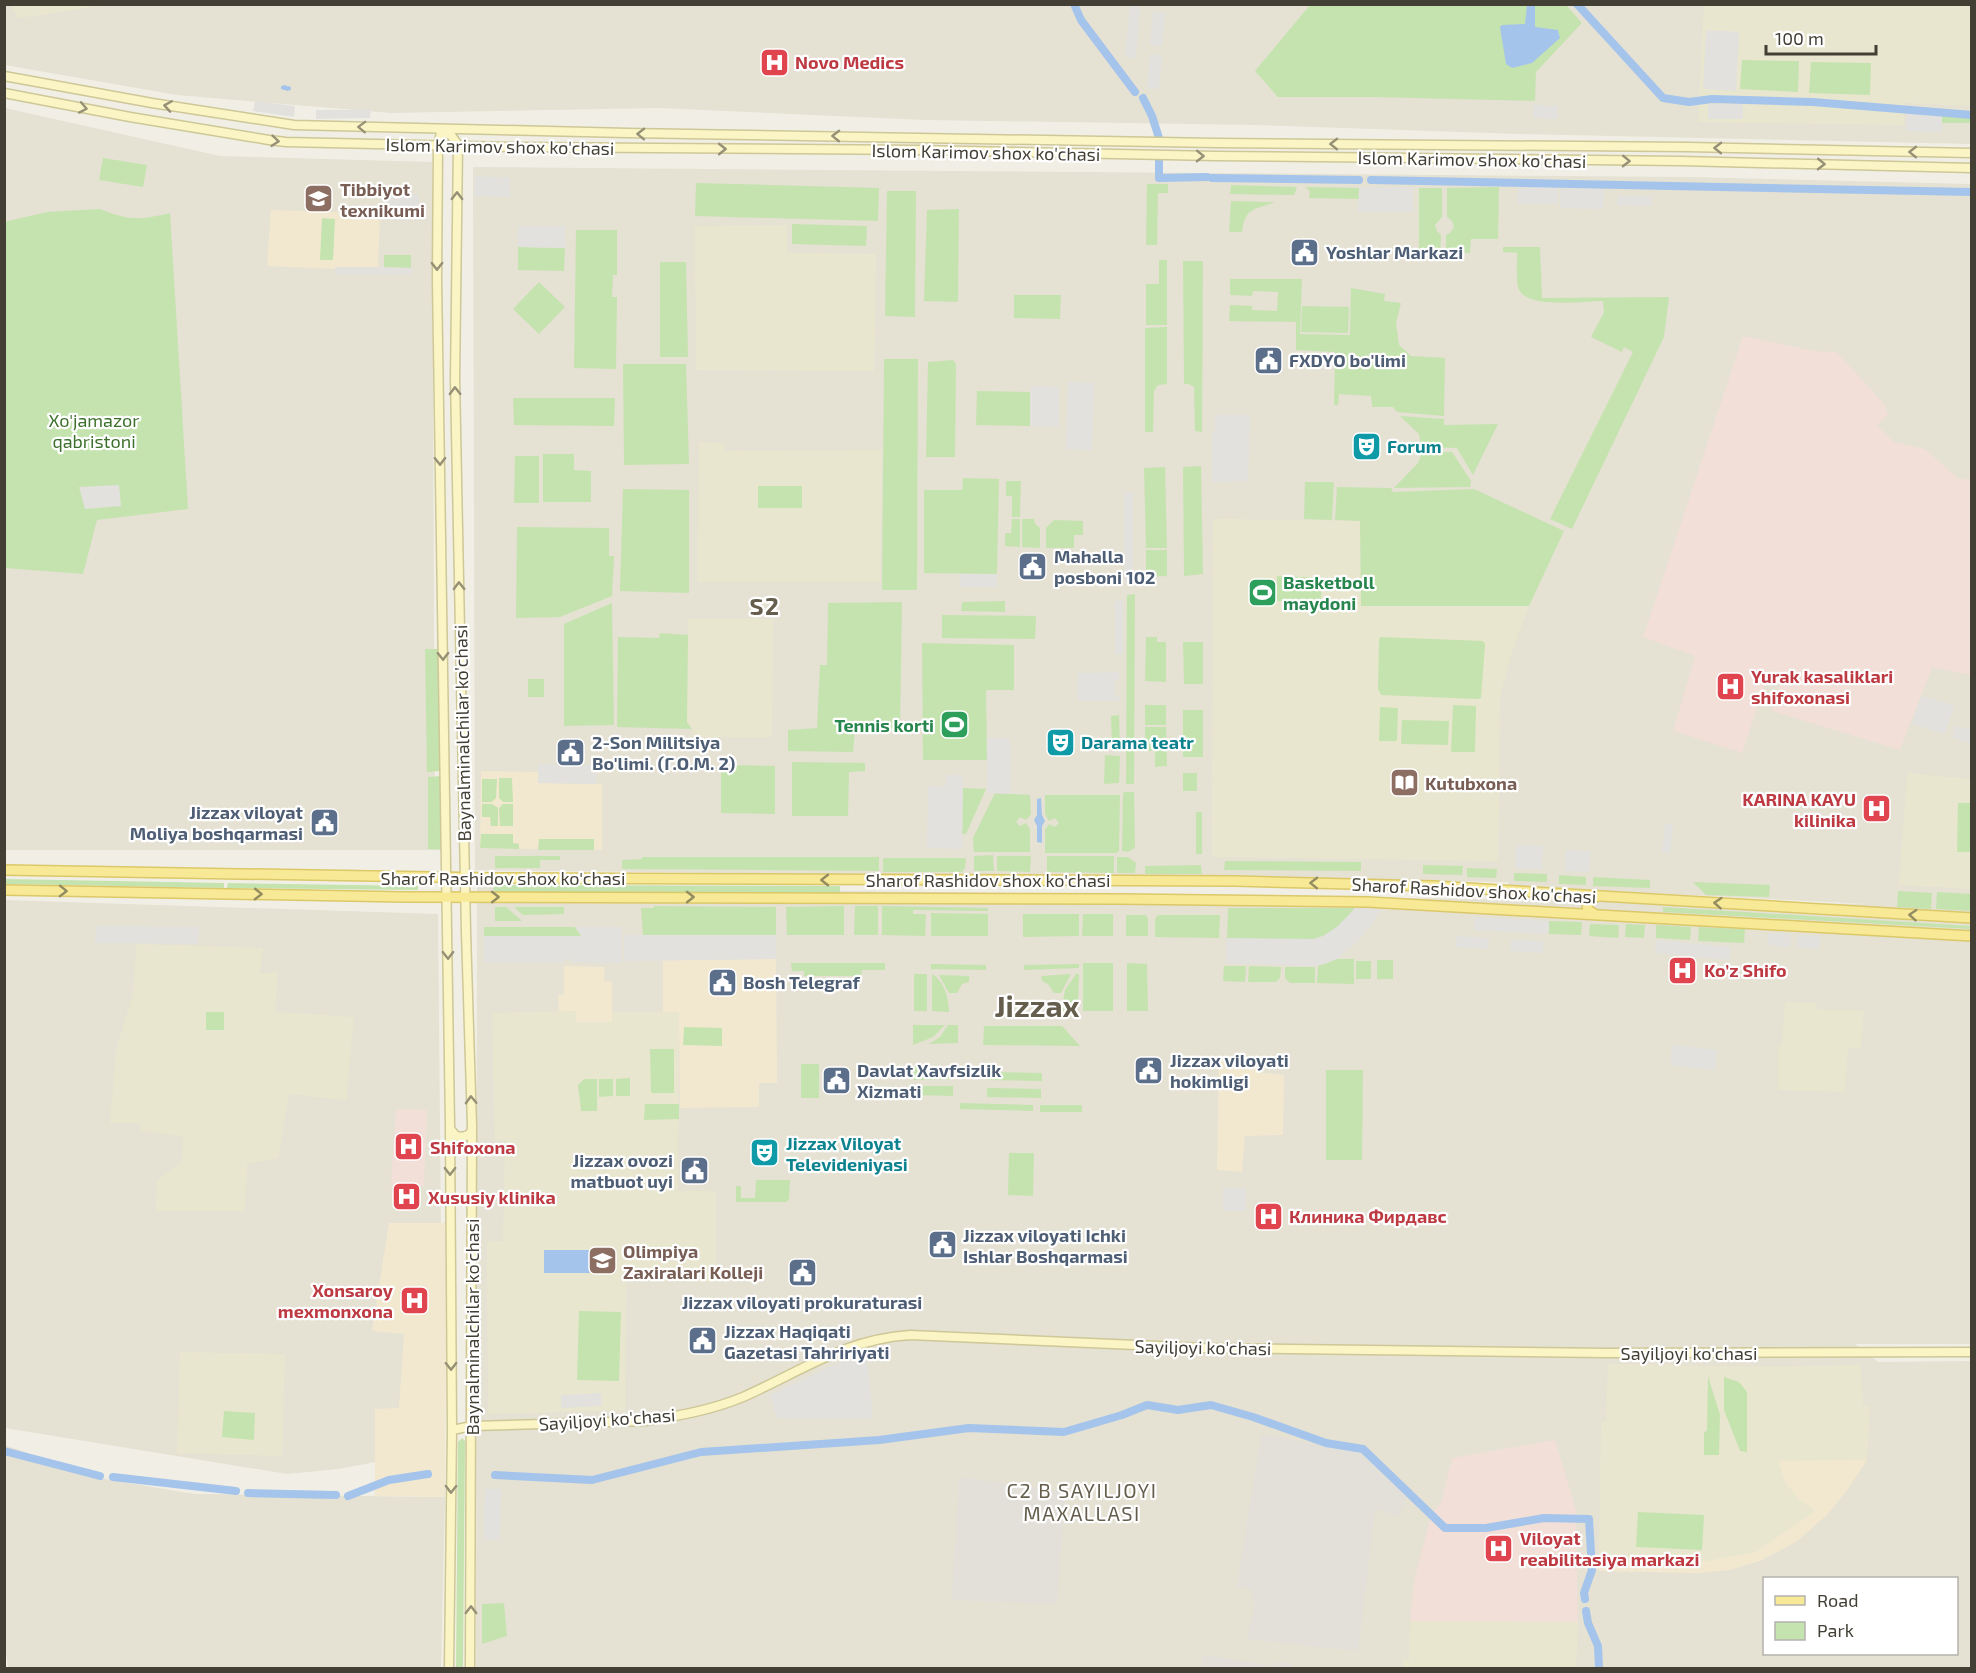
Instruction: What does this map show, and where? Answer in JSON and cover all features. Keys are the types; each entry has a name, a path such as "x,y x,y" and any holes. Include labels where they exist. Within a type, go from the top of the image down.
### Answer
{"main road":[{"name":"Islom Karimov shox ko'chasi","path":"4,76 64,88 294,125 439,130 1971,153"},
{"path":"61,104 57,101 55,94 64,88"},
{"name":"Islom Karimov shox ko'chasi","path":"4,93 269,140 438,145 919,150 1971,168"},
{"path":"439,130 454,138 458,145"},
{"name":"Baynalminalchilar ko’chasi","path":"439,130 438,313 447,878 452,1430 449,1668"},
{"name":"Baynalminalchilar ko’chasi","path":"459,130 455,380 472,1126 470,1668"},
{"name":"Sharof Rashidov shox ko'chasi","path":"4,870 447,878 1235,881 1433,886 1971,918"},
{"path":"857,880 850,883 848,888 850,895 857,898"},
{"name":"Sharof Rashidov shox ko'chasi","path":"4,890 447,897 1368,902 1971,936"},
{"path":"1596,915 1588,910 1587,904 1592,898 1601,896"},
{"path":"450,1126 453,1134 459,1137 467,1136 472,1126"},
{"name":"Sayiljoyi ko'chasi","path":"452,1430 472,1426 645,1420 707,1409 741,1398 848,1347 872,1339 900,1335 1204,1348 1607,1353 1971,1352"}],"shaded area":[{"path":"4,5 1971,5 1971,144 1520,134 1256,125 925,120 659,108 391,113 177,95 5,65"},
{"path":"10,5 107,5 19,18"},
{"path":"1130,5 1140,5 1136,58 1125,57"},
{"path":"1704,5 1971,5 1971,106 1905,103 1904,125 1698,122"},
{"path":"1153,11 1165,12 1162,46 1150,45"},
{"path":"1706,30 1739,32 1736,91 1703,89"},
{"path":"1150,54 1162,55 1159,89 1147,88"},
{"path":"255,101 295,106 294,117 253,111"},
{"path":"1708,104 1743,104 1743,119 1708,119"},
{"path":"1533,105 1558,106 1558,119 1533,118"},
{"path":"5,108 220,156 432,162 435,850 5,850"},
{"path":"316,110 371,110 370,118 316,119"},
{"path":"1907,111 1942,112 1942,132 1906,131"},
{"path":"473,167 1688,177 1971,184 1971,1344 1855,1344 1878,1362 1971,1361 1971,1668 476,1668 477,886 1869,904 1509,886 1508,882 475,870"},
{"path":"475,176 510,178 510,197 474,196"},
{"path":"1359,187 1413,187 1413,212 1358,212"},
{"path":"1518,187 1558,187 1558,204 1518,204"},
{"path":"1560,188 1604,189 1603,209 1560,208"},
{"path":"388,194 419,195 418,208 410,208 410,221 386,220"},
{"path":"1618,196 1652,196 1652,206 1617,205"},
{"path":"271,210 380,213 378,267 335,267 335,269 267,266"},
{"path":"787,225 787,253 876,254 874,371 696,370 695,226"},
{"path":"518,226 565,226 565,248 518,247"},
{"path":"335,267 412,268 412,275 335,274"},
{"path":"1743,336 1816,351 1837,352 1885,405 1888,415 1877,425 1894,442 1925,449 1958,478 1971,480 1971,675 1932,667 1900,750 1772,711 1781,680 1768,676 1742,753 1673,731 1695,656 1643,637"},
{"path":"1068,382 1094,383 1092,450 1066,449"},
{"path":"1030,386 1059,387 1059,427 1030,426"},
{"path":"1215,415 1250,415 1248,481 1212,482 1212,432 1215,432"},
{"path":"699,442 724,443 724,451 882,450 880,582 697,582"},
{"path":"119,485 121,506 85,509 79,487"},
{"path":"1124,492 1133,492 1133,583 1124,583"},
{"path":"1213,519 1360,521 1361,606 1529,606 1512,652 1500,697 1498,861 1212,857"},
{"path":"960,574 997,574 997,587 960,587"},
{"path":"1115,601 1123,601 1123,654 1115,654"},
{"path":"688,619 773,619 772,737 692,737 692,729 687,722"},
{"path":"1119,672 1119,679 1114,680 1114,697 1120,697 1120,701 1078,701 1078,673"},
{"path":"1921,696 1954,705 1945,734 1912,724"},
{"path":"1955,726 1971,730 1971,743 1952,738"},
{"path":"987,738 1010,738 1010,794 987,793"},
{"path":"538,764 597,765 596,784 538,783"},
{"path":"481,771 538,772 538,783 602,784 602,850 480,848"},
{"path":"1907,773 1971,779 1971,889 1899,885"},
{"path":"946,775 963,775 962,849 927,848 928,786 945,787"},
{"path":"1665,824 1673,824 1670,853 1662,852"},
{"path":"1516,845 1543,846 1542,869 1515,869"},
{"path":"1566,850 1590,851 1589,872 1565,871"},
{"path":"4,900 438,914 443,1445 376,1462 338,1469 287,1474 5,1428"},
{"path":"1355,908 1382,910 1360,939 1338,958 1325,964 1311,966 1225,963 1227,938 1314,939 1337,927"},
{"path":"1474,917 1549,921 1548,934 1474,930"},
{"path":"96,926 199,927 198,944 95,943"},
{"path":"575,927 622,927 622,963 572,962 571,959 564,960 564,963 484,962 484,936 581,936"},
{"path":"1768,933 1791,934 1790,947 1768,945"},
{"path":"624,935 776,935 776,959 624,961"},
{"path":"1798,935 1820,936 1819,949 1797,947"},
{"path":"1456,936 1489,938 1488,949 1455,947"},
{"path":"1511,940 1543,941 1543,953 1510,951"},
{"path":"1656,940 1731,947 1729,960 1655,953"},
{"path":"136,944 263,948 260,974 278,972 275,1012 354,1017 346,1100 289,1094 278,1158 247,1164 245,1211 156,1211 157,1180 182,1162 183,1137 140,1130 141,1123 110,1123 116,1050 134,991"},
{"path":"776,959 777,1083 759,1083 759,1107 680,1108 679,1012 663,1012 663,960"},
{"path":"564,966 605,967 604,981 612,981 612,1022 576,1022 575,1011 559,1012 558,995 564,994"},
{"path":"1785,1002 1816,1003 1817,1010 1864,1010 1861,1049 1848,1048 1845,1092 1778,1090 1778,1047 1782,1046"},
{"name":"Olimpiya Zaxiralari Kolleji","path":"576,1011 576,1022 612,1022 612,1012 679,1012 678,1191 716,1191 716,1282 626,1280 625,1410 488,1414 487,1242 503,1241 505,1141 495,1140 492,1013"},
{"path":"1672,1045 1717,1050 1715,1070 1670,1065"},
{"path":"1219,1060 1257,1062 1257,1072 1284,1075 1283,1135 1245,1136 1242,1172 1217,1170"},
{"name":"Shifoxona","path":"396,1109 427,1110 424,1186 391,1185"},
{"path":"1223,1188 1246,1188 1246,1211 1223,1211"},
{"path":"389,1223 447,1223 445,1497 375,1496 375,1409 399,1408 404,1334 372,1331"},
{"path":"866,1350 873,1418 777,1418 770,1395"},
{"path":"180,1352 285,1354 282,1456 177,1453"},
{"path":"1608,1364 1770,1367 1861,1365 1863,1405 1870,1406 1867,1460 1778,1461 1785,1483 1799,1499 1815,1511 1756,1552 1707,1561 1599,1558 1601,1422 1606,1422"},
{"path":"601,1393 602,1406 561,1408 561,1395"},
{"path":"1261,1434 1363,1452 1407,1498 1398,1517 1375,1508 1358,1651 1247,1639 1255,1604 1251,1590 1237,1587"},
{"name":"Viloyat reabilitasiya markazi","path":"1555,1440 1576,1510 1578,1622 1410,1621 1414,1581 1431,1515 1441,1503 1452,1458"},
{"path":"4,1445 105,1479 194,1494 445,1497 441,1668 8,1668 4,1638"},
{"path":"1778,1460 1867,1460 1827,1515 1796,1542 1760,1561 1730,1570 1700,1573 1599,1571 1599,1558 1707,1561 1799,1499 1785,1483"},
{"path":"959,1477 1065,1492 1057,1604 952,1600"},
{"path":"485,1489 501,1489 500,1540 484,1540"},
{"path":"1410,1621 1578,1622 1576,1668 1403,1668 1403,1660 1409,1660"},
{"path":"1203,1655 1274,1666 1276,1662 1291,1663 1291,1668 1202,1668"}],"green space":[{"path":"1310,5 1566,5 1582,23 1536,72 1535,101 1278,97 1255,71"},
{"path":"1742,60 1799,61 1798,92 1740,89"},
{"path":"1811,62 1871,63 1870,95 1809,93"},
{"path":"1942,111 1971,112 1971,123 1942,123"},
{"path":"103,158 147,165 143,187 99,180"},
{"path":"696,183 879,188 878,221 695,216"},
{"path":"1147,184 1168,184 1168,193 1158,193 1157,245 1146,245"},
{"path":"1231,185 1297,187 1294,195 1230,194"},
{"path":"1306,187 1363,188 1363,199 1309,198 1310,192"},
{"path":"1499,187 1498,239 1471,239 1470,253 1446,253 1446,235 1454,227 1452,221 1447,217 1447,188"},
{"path":"1419,188 1442,188 1442,217 1435,225 1441,235 1440,255 1419,255"},
{"path":"887,191 916,191 915,317 885,316"},
{"path":"1231,201 1275,202 1249,213 1242,232 1229,232"},
{"name":"Xo'jamazor qabristoni","path":"100,209 119,216 135,218 170,213 188,509 97,520 83,574 5,568 4,222 47,212"},
{"path":"959,209 958,302 924,301 927,210"},
{"path":"322,218 335,219 333,260 320,260"},
{"path":"792,224 867,226 866,246 792,244"},
{"path":"576,230 617,230 617,275 613,275 612,297 617,297 616,369 574,368"},
{"path":"518,247 565,248 564,271 518,270"},
{"path":"1503,247 1540,247 1542,298 1669,297 1664,337 1572,529 1550,519 1633,352 1624,347 1622,352 1591,337 1604,312 1603,301 1543,302 1523,294 1517,283 1517,253 1503,252"},
{"path":"384,255 411,255 411,268 384,267"},
{"path":"1159,260 1167,260 1167,325 1146,325 1146,284 1159,284"},
{"path":"1183,261 1203,261 1202,432 1195,431 1194,387 1184,384"},
{"path":"660,262 686,262 688,357 660,357"},
{"path":"1230,279 1302,279 1300,334 1350,335 1351,288 1385,294 1384,301 1401,303 1396,323 1399,345 1411,356 1445,358 1444,416 1397,412 1393,407 1372,407 1371,396 1339,394 1338,405 1334,405 1335,352 1296,350 1296,322 1229,321 1230,305 1252,306 1252,310 1277,311 1278,292 1253,291 1252,296 1230,295"},
{"path":"539,282 565,307 539,334 513,309"},
{"path":"1014,295 1061,295 1060,319 1014,318"},
{"path":"1302,306 1349,307 1348,333 1301,332"},
{"path":"1167,327 1167,384 1158,385 1154,391 1153,432 1145,432 1145,328"},
{"path":"884,359 918,359 917,590 882,590"},
{"path":"953,360 956,364 955,457 926,457 928,362"},
{"path":"623,364 686,364 689,464 624,465"},
{"path":"977,391 1030,392 1030,426 976,425"},
{"path":"513,398 615,398 614,426 514,425"},
{"path":"1400,416 1444,419 1444,425 1498,424 1473,475 1457,448 1421,447 1419,434"},
{"path":"1422,452 1452,452 1471,481 1470,487 1394,488 1418,463"},
{"path":"543,454 574,454 574,470 591,471 591,502 543,502"},
{"path":"515,456 539,456 539,503 514,503"},
{"path":"1201,466 1203,574 1184,576 1183,467"},
{"path":"1165,467 1167,548 1146,548 1144,468"},
{"path":"963,478 999,479 997,574 924,573 924,490 962,490"},
{"path":"1006,481 1021,481 1020,517 1012,517 1012,496 1006,496"},
{"path":"1305,482 1334,482 1332,520 1304,519"},
{"path":"758,486 802,486 802,508 758,508"},
{"path":"1337,487 1391,488 1393,492 1474,489 1564,531 1529,606 1361,606 1360,521 1335,520"},
{"path":"623,489 689,490 689,593 620,591"},
{"path":"1012,519 1020,519 1020,547 1005,546 1005,533 1011,533"},
{"path":"1022,519 1034,519 1035,524 1040,528 1040,548 1022,547"},
{"path":"1054,520 1083,521 1083,535 1074,535 1074,548 1046,548 1046,528"},
{"path":"517,527 609,528 609,556 614,556 612,596 560,617 516,618"},
{"path":"1146,550 1167,550 1167,576 1146,577"},
{"path":"1277,576 1322,578 1321,602 1277,601"},
{"name":"Basketboll maydoni","path":"1252,586 1272,586 1272,598 1251,598"},
{"path":"1135,594 1134,784 1126,784 1127,595"},
{"path":"1005,601 1005,612 961,611 962,602"},
{"path":"902,602 900,731 855,728 853,752 788,751 788,730 817,728 820,665 827,665 828,603"},
{"path":"612,603 614,725 564,726 564,624"},
{"path":"942,615 1036,616 1035,639 942,638"},
{"path":"660,633 688,635 687,722 692,729 617,727 618,637 659,638"},
{"path":"1146,637 1157,637 1157,642 1166,642 1166,682 1145,681"},
{"path":"1381,637 1483,641 1485,644 1481,698 1381,695 1378,689 1379,639"},
{"path":"1183,642 1203,642 1203,684 1184,684"},
{"name":"Tennis korti","path":"922,643 1014,645 1014,690 986,690 987,760 923,760"},
{"path":"425,649 439,649 441,771 427,772"},
{"path":"528,679 544,679 544,697 528,697"},
{"path":"1145,705 1166,705 1166,725 1145,725"},
{"path":"1453,705 1476,706 1475,752 1451,752"},
{"path":"1380,707 1398,708 1397,741 1379,741"},
{"path":"1183,710 1203,710 1203,757 1183,757"},
{"path":"1119,715 1120,748 1112,745 1111,716"},
{"path":"1402,720 1449,721 1448,745 1401,744"},
{"path":"1145,727 1166,727 1167,766 1155,767 1155,751 1145,751"},
{"path":"1105,755 1120,756 1119,783 1104,784"},
{"path":"792,762 865,763 865,771 849,772 848,816 792,816"},
{"path":"721,765 775,766 775,814 721,813"},
{"path":"1183,773 1197,773 1197,791 1183,791"},
{"path":"441,776 442,850 428,849 428,777"},
{"path":"499,778 512,778 513,802 503,802 499,798"},
{"path":"482,779 497,779 496,798 492,802 482,802"},
{"path":"963,788 986,789 966,834 962,834"},
{"path":"1124,792 1134,792 1135,848 1128,852 1122,851"},
{"path":"995,793 1030,795 1031,814 1026,820 1020,817 1016,822 1020,826 1026,823 1030,829 1030,852 974,852 973,838"},
{"path":"1045,795 1120,795 1119,851 1116,853 1045,853 1045,830 1049,824 1055,827 1059,823 1055,818 1049,821 1045,814"},
{"path":"1958,803 1971,803 1971,852 1957,852"},
{"path":"482,804 492,804 498,808 498,826 491,826 490,817 482,817"},
{"path":"503,804 513,804 513,826 500,826 499,808"},
{"path":"1196,812 1202,812 1202,854 1196,854"},
{"path":"481,834 513,834 513,843 519,844 519,849 480,848"},
{"path":"539,839 594,839 594,850 538,850"},
{"path":"993,855 994,871 974,871 974,856"},
{"path":"495,856 560,856 560,860 540,860 540,868 495,868"},
{"path":"997,856 1031,856 1030,872 997,871"},
{"path":"1047,856 1114,856 1114,873 1047,872"},
{"path":"642,857 879,857 879,871 622,869 622,860 642,859"},
{"path":"1117,857 1128,857 1136,863 1135,873 1117,873"},
{"path":"883,858 966,858 962,872 883,872"},
{"path":"1225,861 1361,862 1361,871 1224,870"},
{"path":"1201,865 1202,874 1145,874 1145,866"},
{"path":"1423,865 1463,866 1462,875 1423,874"},
{"path":"1467,868 1497,869 1496,878 1467,877"},
{"path":"1514,873 1547,874 1547,882 1514,881"},
{"path":"1559,875 1586,877 1586,885 1559,884"},
{"path":"1593,877 1650,880 1650,888 1593,886"},
{"path":"5,879 224,883 224,888 5,884"},
{"path":"1693,882 1770,885 1769,897 1706,895"},
{"path":"228,883 418,886 418,890 227,888"},
{"path":"496,885 840,886 840,893 496,892 493,889"},
{"path":"1898,891 1932,893 1931,909 1897,907"},
{"path":"1937,892 1971,894 1971,911 1936,909"},
{"path":"654,906 776,907 776,935 643,935 641,908 654,908"},
{"path":"844,906 844,935 787,935 786,907"},
{"path":"855,906 878,906 878,935 854,935"},
{"path":"882,906 988,908 988,911 913,910 913,914 926,914 925,936 882,935"},
{"path":"495,907 506,907 522,921 495,921"},
{"path":"514,907 564,907 564,914 523,915"},
{"path":"1663,907 1971,926 1971,929 1663,912"},
{"path":"1228,908 1355,908 1332,931 1323,936 1290,941 1227,938"},
{"path":"931,913 988,914 988,936 931,936"},
{"path":"1023,914 1079,914 1079,936 1023,937"},
{"path":"1083,914 1113,914 1113,936 1082,936"},
{"path":"1126,915 1146,915 1148,936 1126,936"},
{"path":"1158,915 1220,915 1219,938 1155,937 1155,919"},
{"path":"1549,921 1582,922 1581,935 1549,934"},
{"path":"1590,924 1619,925 1618,938 1589,936"},
{"path":"1626,924 1645,925 1644,938 1625,937"},
{"path":"1656,925 1691,927 1690,940 1656,938"},
{"path":"484,927 575,927 582,936 484,936"},
{"path":"1699,927 1745,929 1744,943 1698,941"},
{"path":"1338,959 1354,959 1354,984 1317,983 1318,966"},
{"path":"1377,960 1393,960 1393,979 1377,979"},
{"path":"1356,961 1371,961 1371,979 1356,979"},
{"path":"791,963 885,963 885,970 862,970 861,976 804,976 804,971 792,971"},
{"path":"1083,963 1113,963 1113,1011 1083,1011"},
{"path":"1127,963 1147,964 1148,1011 1127,1011"},
{"path":"931,964 986,965 986,970 931,969"},
{"path":"1079,964 1079,968 1024,970 1024,965"},
{"path":"1224,966 1246,966 1245,982 1223,981"},
{"path":"1249,966 1281,967 1280,978 1276,982 1248,982"},
{"path":"1285,967 1315,967 1315,983 1290,983 1285,978"},
{"path":"914,974 927,974 927,1011 914,1011"},
{"path":"932,974 945,990 949,1012 932,1011"},
{"path":"1071,974 1061,993 1054,993 1048,984 1042,981 1041,976"},
{"path":"1076,974 1079,974 1078,1011 1061,1012 1065,990"},
{"path":"939,975 969,976 969,982 962,984 957,993 949,993"},
{"path":"206,1012 224,1012 224,1030 206,1030"},
{"path":"913,1025 945,1025 933,1037 913,1045"},
{"path":"948,1025 958,1025 958,1043 929,1044 940,1037"},
{"path":"984,1026 1062,1026 1080,1046 983,1045"},
{"path":"684,1027 722,1028 722,1046 683,1045"},
{"path":"650,1049 674,1049 674,1093 651,1093"},
{"path":"801,1064 819,1064 819,1098 801,1098"},
{"path":"913,1066 921,1066 922,1071 953,1071 954,1079 914,1080"},
{"path":"1326,1070 1363,1070 1362,1160 1326,1160"},
{"path":"987,1072 1042,1073 1042,1081 987,1080"},
{"path":"630,1078 630,1096 616,1096 616,1079"},
{"path":"584,1079 597,1079 597,1111 581,1111 578,1085"},
{"path":"599,1079 613,1079 613,1096 599,1097"},
{"path":"913,1086 953,1086 953,1096 917,1095 913,1093"},
{"path":"987,1088 1041,1089 1041,1098 987,1097"},
{"path":"960,1103 1033,1105 1033,1111 960,1109"},
{"path":"645,1104 679,1104 679,1119 644,1120"},
{"path":"1040,1105 1082,1105 1082,1112 1040,1112"},
{"path":"1009,1153 1034,1153 1033,1196 1008,1195"},
{"path":"756,1180 790,1180 789,1199 786,1202 736,1202 736,1186 741,1186 741,1198 755,1198"},
{"path":"579,1311 621,1312 619,1381 577,1380"},
{"path":"1708,1376 1720,1415 1719,1455 1704,1455"},
{"path":"1724,1377 1739,1382 1747,1392 1747,1452 1740,1451 1724,1410"},
{"path":"224,1411 255,1413 254,1440 222,1437"},
{"path":"462,1438 465,1441 463,1668 456,1668 458,1442"},
{"path":"1638,1512 1704,1515 1702,1550 1636,1547"},
{"path":"504,1603 507,1636 482,1644 482,1604"}],"water":[{"path":"1527,5 1535,5 1535,27 1558,30 1560,38 1532,63 1512,68 1506,64 1500,27 1525,24"},
{"path":"1041,798 1042,815 1045,821 1042,826 1042,843 1037,842 1037,826 1034,820 1037,815 1037,799"},
{"path":"544,1250 598,1250 598,1273 544,1273"}],"waterway":[{"path":"1074,4 1081,20 1135,92"},
{"path":"1577,4 1663,98 1689,102 1712,99 1813,102 1972,115"},
{"path":"285,86 284,89 282,88 282,87 285,86"},
{"path":"285,87 287,87 287,89 284,89 285,87"},
{"path":"288,87 290,89 287,90 288,87"},
{"path":"1143,98 1159,138"},
{"path":"1159,161 1159,178 1207,177"},
{"path":"1212,178 1359,180"},
{"path":"1371,180 1972,192"},
{"path":"495,1475 592,1480 701,1452 879,1440 969,1428 1064,1432 1147,1405 1178,1410 1211,1405 1326,1443 1363,1449 1445,1528 1486,1528 1544,1518 1589,1519 1592,1570 1584,1593 1585,1599"},
{"path":"4,1451 100,1476"},
{"path":"348,1496 389,1480 428,1474"},
{"path":"113,1477 236,1491"},
{"path":"248,1493 336,1495"},
{"path":"1586,1611 1588,1623 1598,1646 1599,1668"}],"place":[{"name":"Novo Medics","path":"774,62"},
{"name":"Tibbiyot texnikumi","path":"319,199"},
{"name":"Yoshlar Markazi","path":"1305,252"},
{"name":"FXDYO bo'limi","path":"1268,360"},
{"name":"Forum","path":"1366,446"},
{"name":"Mahalla posboni 102","path":"1033,566"},
{"name":"Basketboll maydoni","path":"1262,592"},
{"name":"Yurak kasaliklari shifoxonasi","path":"1730,686"},
{"name":"Tennis korti","path":"955,725"},
{"name":"Darama teatr","path":"1060,742"},
{"name":"2-Son Militsiya Bo'limi. (Г.О.М. 2)","path":"571,752"},
{"name":"Kutubxona","path":"1404,783"},
{"name":"KARINA KAYU kilinika","path":"1877,809"},
{"name":"Jizzax viloyat Moliya boshqarmasi","path":"324,822"},
{"name":"Ko’z Shifo","path":"1683,970"},
{"name":"Bosh Telegraf","path":"722,982"},
{"name":"Jizzax viloyati hokimligi","path":"1149,1070"},
{"name":"Davlat Xavfsizlik Xizmati","path":"836,1080"},
{"name":"Shifoxona","path":"409,1147"},
{"name":"Jizzax Viloyat Televideniyasi","path":"765,1153"},
{"name":"Jizzax ovozi matbuot uyi","path":"694,1170"},
{"name":"Xususiy klinika","path":"407,1197"},
{"name":"Клиника Фирдавс","path":"1268,1216"},
{"name":"Jizzax viloyati Ichki Ishlar Boshqarmasi","path":"942,1245"},
{"name":"Olimpiya Zaxiralari Kolleji","path":"602,1261"},
{"name":"Jizzax viloyati prokuraturasi","path":"802,1273"},
{"name":"Xonsaroy mexmonxona","path":"414,1300"},
{"name":"Jizzax Haqiqati Gazetasi Tahririyati","path":"703,1341"},
{"name":"Viloyat reabilitasiya markazi","path":"1499,1548"}],"district":[{"name":"S2","path":"765,605"},
{"name":"Jizzax","path":"1037,1005"},
{"name":"C2 B SAYILJOYI MAXALLASI","path":"1082,1502"}]}
